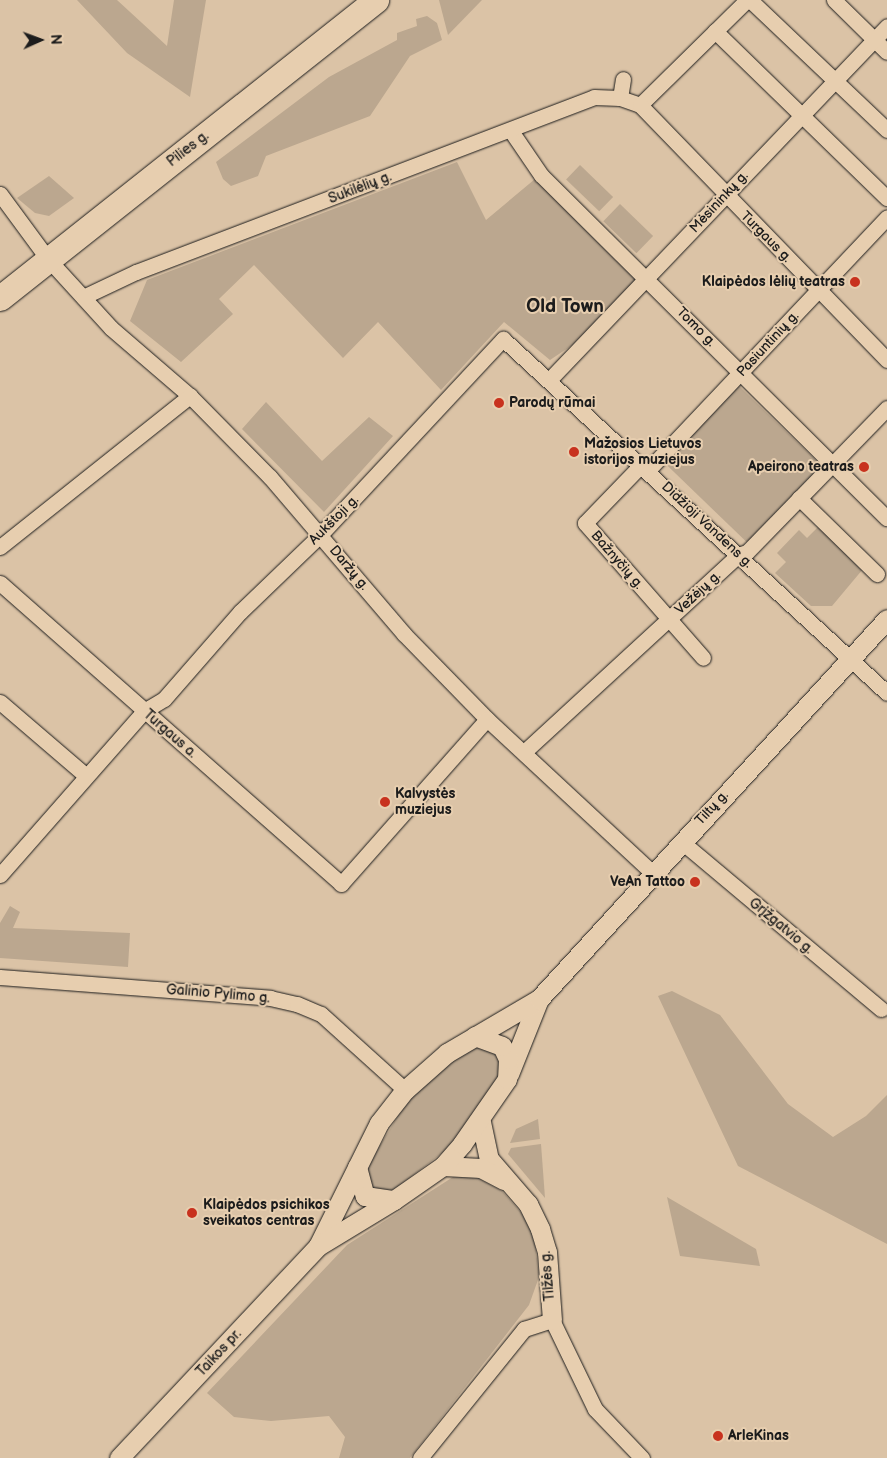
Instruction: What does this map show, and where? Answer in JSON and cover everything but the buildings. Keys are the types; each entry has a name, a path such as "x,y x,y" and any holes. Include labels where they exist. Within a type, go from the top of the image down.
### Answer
{"main road":[{"name":"Pilies g.","path":"0,298 376,0"}],"street":[{"path":"640,105 748,0 887,130"},
{"path":"834,0 887,52"},
{"name":"Mėsininkų g.","path":"550,378 648,280 724,195 887,26"},
{"path":"715,31 887,198"},
{"path":"620,98 622,79"},
{"name":"Sukilėlių g.","path":"83,297 136,272 511,131 594,97 620,98"},
{"name":"Turgaus g.","path":"620,98 640,105 724,195 887,360"},
{"name":"Tomo g.","path":"511,131 541,175 741,371 887,518"},
{"name":"Daržų g.","path":"0,194 48,260 111,328 190,396 321,534 404,634 487,719 653,874"},
{"name":"Pasiuntinių g.","path":"645,467 741,371 887,218"},
{"name":"Didžioji Vandens g.","path":"503,339 550,378 887,693"},
{"name":"Aukštoji g.","path":"144,710 164,699 240,612 321,534 503,339"},
{"path":"0,547 190,396"},
{"name":"Vežėjų g.","path":"524,752 738,555 747,552 887,408"},
{"name":"Bažnyčių g.","path":"645,467 585,523 702,658"},
{"path":"798,498 877,574"},
{"name":"Turgaus a.","path":"0,583 341,884 487,719"},
{"name":"Tiltų g.","path":"405,1090 426,1068 475,1036 539,999 887,619"},
{"path":"0,702 84,774"},
{"path":"0,875 84,774 144,710"},
{"name":"Grįžgatvio g.","path":"682,842 881,1009"},
{"name":"Galinio Pylimo g.","path":"0,977 270,998 297,1004 322,1014 405,1090"},
{"name":"Tiltų g.","path":"443,1166 481,1122 507,1079 539,999"},
{"path":"475,1036 502,1046 508,1059 507,1079"},
{"name":"Taikos pr.","path":"318,1246 379,1123 405,1090"},
{"name":"Tilžės g.","path":"481,1122 490,1158 528,1204 540,1229 547,1252 552,1320"},
{"name":"Taikos pr.","path":"119,1458 318,1246 394,1200 443,1166"},
{"name":"Tilžės g.","path":"443,1166 481,1168 509,1183"},
{"path":"357,1167 365,1196 394,1200"},
{"path":"420,1458 524,1329 552,1320 595,1409 642,1458"}],"shaded area":[{"path":"77,0 117,0 167,46 174,0 206,0 190,97 127,53"},
{"path":"439,0 482,0 448,35"},
{"path":"427,16 437,23 442,40 410,56 370,116 266,156 258,176 231,186 223,179 216,162 329,77 397,40 397,33 417,26 416,19"},
{"path":"457,162 486,220 535,179 636,280 577,342 550,360 504,322 441,390 378,322 343,358 254,265 219,299 233,314 181,362 130,321 147,280"},
{"path":"580,165 613,197 599,211 566,179"},
{"path":"49,176 74,198 49,216 35,213 17,198"},
{"path":"620,204 653,236 636,253 603,221"},
{"path":"739,386 822,466 747,543 665,463"},
{"path":"266,402 322,461 369,417 393,436 324,512 242,429"},
{"path":"820,525 863,569 832,606 811,606 775,573 786,562 777,553 799,530 807,538"},
{"path":"10,906 20,912 13,928 130,933 128,967 0,958 0,923"},
{"path":"672,991 720,1015 788,1104 833,1137 866,1116 887,1095 887,1244 738,1166 658,996"},
{"path":"479,1045 500,1054 501,1071 478,1112 446,1150 395,1189 383,1192 371,1187 365,1170 409,1098 441,1069"},
{"path":"538,1119 540,1139 510,1143 516,1129"},
{"path":"541,1144 545,1198 508,1154 511,1148"},
{"path":"470,1174 502,1191 526,1218 534,1233 539,1277 529,1305 410,1458 339,1458 345,1437 329,1416 271,1421 234,1417 207,1393 347,1245 453,1177"},
{"path":"667,1197 756,1249 760,1266 680,1256"}],"place":[{"name":"Klaipėdos lėlių teatras","path":"855,282"},
{"name":"Parodų rūmai","path":"499,403"},
{"name":"Mažosios Lietuvos istorijos muziejus","path":"574,452"},
{"name":"Apeirono teatras","path":"864,467"},
{"name":"Kalvystės muziejus","path":"385,802"},
{"name":"VeAn Tattoo","path":"695,882"},
{"name":"Klaipėdos psichikos sveikatos centras","path":"192,1213"},
{"name":"ArleKinas","path":"718,1436"}],"district":[{"name":"Old Town","path":"565,307"}]}
